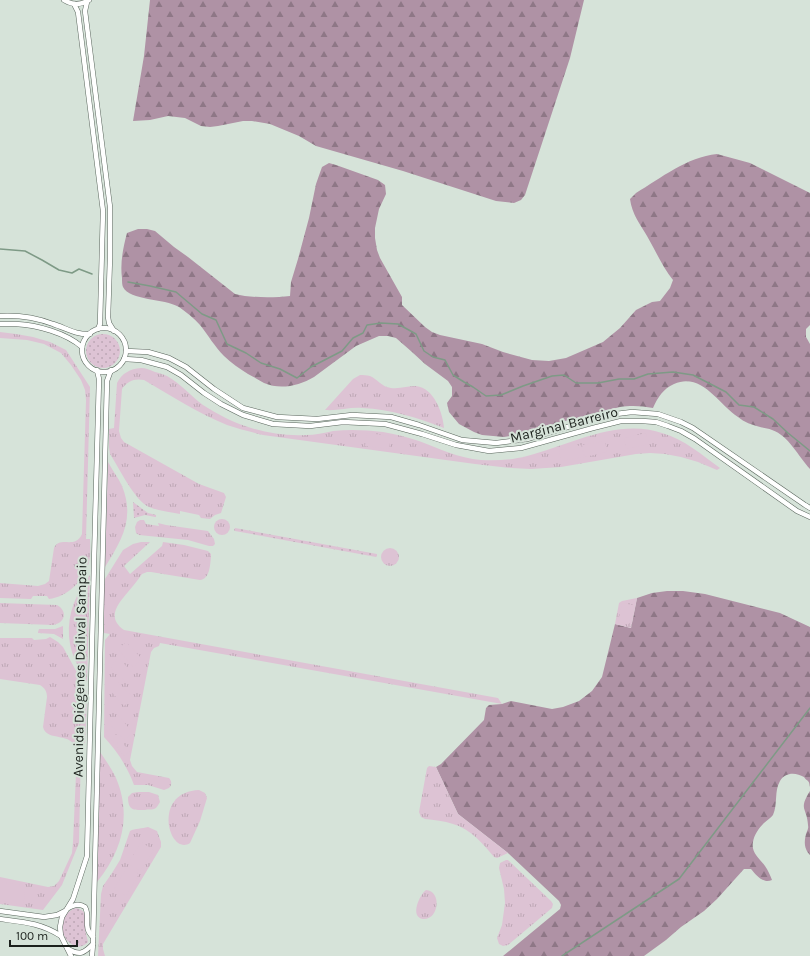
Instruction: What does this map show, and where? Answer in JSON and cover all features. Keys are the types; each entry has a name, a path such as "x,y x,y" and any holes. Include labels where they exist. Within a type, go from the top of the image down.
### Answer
{"street":[{"path":"64,0 74,4 81,4 88,1"},
{"path":"88,1 86,11 110,207 108,317 109,324 114,331"},
{"path":"74,4 78,12 103,211 100,324 98,329"},
{"path":"0,316 25,317 52,323 79,334 90,334"},
{"path":"0,324 16,324 42,328 71,339 82,348"},
{"path":"98,329 109,329 114,331 123,339 125,345 126,351 121,364 116,368 104,372 91,367 86,363 82,348 85,339 98,329"},
{"name":"Marginal Barreiro","path":"126,351 148,352 169,358 186,367 214,390 243,408 277,417 317,419 352,415 391,417 419,424 462,440 496,443 527,439 608,415 632,412 658,414 693,428 810,508"},
{"name":"Marginal Barreiro","path":"124,359 141,360 167,367 181,375 221,404 243,415 273,424 310,426 343,422 385,424 456,445 489,451 521,448 621,421 656,422 681,431 695,439 797,511 810,517"},
{"name":"Avenida Diógenes Dolival Sampaio","path":"61,936 60,927 62,917 73,899 87,856 99,379 97,370"},
{"name":"Avenida Diógenes Dolival Sampaio","path":"92,956 94,937 107,382 111,370"},
{"path":"0,911 44,917 57,915 78,904 82,905 85,907 88,914 87,928 89,934 94,937"},
{"path":"0,919 43,926 53,930 61,936 71,956"},
{"path":"68,949 74,953 80,953 85,951 93,944"}],"green space":[{"path":"150,0 584,0 570,58 525,195 521,200 514,203 496,201 403,171 316,146 299,136 270,124 243,121 210,127 201,126 185,118 168,116 150,120 133,121 144,56"},
{"path":"717,154 750,163 810,193 810,325 806,329 806,337 810,344 810,469 793,447 778,433 743,420 709,391 693,382 684,381 670,386 661,394 653,408 637,406 620,407 557,423 531,432 504,437 482,435 459,424 449,412 447,403 452,396 452,387 448,381 425,364 396,338 388,336 379,336 356,346 314,377 302,383 283,387 270,385 248,374 224,356 198,322 179,307 173,304 133,295 127,292 122,285 121,272 123,250 127,233 138,229 147,229 155,231 235,294 262,297 290,296 291,282 309,218 316,184 322,167 329,163 378,180 385,185 386,194 379,209 375,228 377,250 402,297 402,305 425,327 440,335 482,344 503,352 532,360 549,361 566,358 603,342 620,328 636,310 652,302 660,301 670,288 673,280 637,219 630,199 636,193 675,169 695,159"},
{"path":"0,332 33,337 50,342 66,350 90,387 86,539 90,539 90,559 84,575 79,581 69,591 56,598 49,599 47,596 33,596 31,599 0,598 0,583 38,586 45,584 49,581 54,548 60,543 76,541 82,534 86,400 85,390 81,380 61,353 44,344 27,340 0,338"},
{"path":"100,334 106,334 110,335 117,341 120,351 119,358 113,365 106,368 100,368 96,367 89,361 86,354 86,348 87,344 93,337"},
{"path":"141,368 167,376 203,405 225,418 262,431 299,435 313,435 346,430 383,432 414,440 449,453 473,459 492,460 527,456 611,431 645,429 678,439 720,468 717,470 681,457 650,453 561,467 531,469 511,468 263,435 227,425 216,420 144,380 141,379 129,382 122,389 119,431 121,438 124,442 199,484 224,493 226,497 221,513 210,519 201,518 199,515 180,511 180,514 157,510 144,504 133,491 110,454 109,429 114,428 117,383 127,372 133,369"},
{"path":"360,375 373,377 385,386 391,388 416,386 428,391 433,396 442,415 444,428 383,410 357,408 325,410 353,379"},
{"path":"367,433 391,436 389,449 365,446"},
{"path":"646,433 649,444 626,449 624,438"},
{"path":"605,441 607,452 585,457 582,445"},
{"path":"581,445 584,457 561,461 559,450"},
{"path":"108,462 122,486 126,498 127,519 117,547 105,567"},
{"path":"133,502 148,513 156,515 156,517 145,515 134,518"},
{"path":"219,519 225,519 230,524 228,533 225,535 219,535 214,530 214,524"},
{"path":"144,520 146,524 159,526 158,523 208,531 214,539 215,544 213,546 209,546 188,540 139,535 136,533 135,527 137,522"},
{"path":"235,528 377,554 377,556 235,531"},
{"path":"150,542 124,566 130,574 162,546 163,542 208,551 211,554 210,568 206,577 200,580 151,572 142,574 121,601 116,611 116,620 124,630 498,698 502,704 160,643 159,646 154,648 151,652 130,760 132,766 137,772 169,778 171,780 171,784 169,788 164,790 148,785 134,785 121,759 104,737 105,640 110,634 104,633 104,582 123,550 133,544"},
{"path":"390,548 396,551 399,557 396,563 390,566 384,563 381,557 384,551"},
{"path":"90,575 87,682 76,663 72,652 69,628 71,612 74,604 80,590"},
{"path":"683,591 705,594 780,613 810,627 810,787 809,782 798,774 788,774 782,778 777,789 773,815 759,829 753,842 754,852 766,868 772,880 763,880 751,869 744,869 704,911 644,956 503,956 560,909 561,905 559,901 508,853 458,814 436,767 441,764 484,720 486,708 489,705 502,704 511,701 552,709 563,707 579,701 592,691 602,677 615,624 631,628 637,598 652,593"},
{"path":"637,598 631,628 615,624 619,603"},
{"path":"0,603 57,605 63,610 64,616 60,622 53,625 0,623"},
{"path":"622,603 633,605 629,624 618,622"},
{"path":"63,626 63,639 54,634 38,633 39,629 55,629"},
{"path":"50,637 63,647 86,689 87,696 85,745 81,746 79,843 62,885 43,910 0,904 0,877 48,887 54,886 59,881 72,853 77,751 74,745 65,738 49,735 45,732 43,727 47,697 43,687 40,685 0,679 0,638 32,638 34,640 46,639"},
{"path":"126,642 142,659 133,667 118,649"},
{"path":"119,658 134,675 126,683 110,666"},
{"path":"117,681 133,698 124,706 109,689"},
{"path":"118,715 133,733 124,740 109,723"},
{"path":"110,729 120,739 115,744 105,733"},
{"path":"120,741 130,751 124,756 115,745"},
{"path":"100,752 116,778 121,792 124,819 122,833 113,858 97,882"},
{"path":"429,766 436,767 458,814 508,853 497,858 494,857 471,833 465,829 450,823 421,817 419,812 427,768"},
{"path":"199,790 205,793 207,798 200,821 190,843 182,845 176,841 171,833 169,822 170,811 174,801 184,793"},
{"path":"810,791 810,855 805,845 805,837 808,826 804,802"},
{"path":"149,792 158,795 160,802 157,807 155,809 145,810 132,809 128,802 128,797 132,793"},
{"path":"148,827 157,831 161,842 161,847 103,944 105,956 98,956 101,894 103,886 120,860 130,831"},
{"path":"141,842 154,850 140,871 128,864"},
{"path":"508,860 553,904 552,908 508,945 503,946 499,944 497,938 502,925 505,903 504,889 499,868 500,863"},
{"path":"127,867 139,874 126,896 114,889"},
{"path":"0,882 26,886 23,905 0,901"},
{"path":"426,890 435,895 436,905 435,911 432,915 423,919 419,917 416,910 421,896"},
{"path":"76,908 80,909 85,915 85,928 88,942 83,946 72,945 64,936 62,929 66,915 71,910"}],"waterway":[{"path":"0,249 25,251 59,270 72,273 79,269 92,274"},
{"path":"128,282 176,292 202,314 216,320 227,344 246,353 261,363 280,369 297,378 311,367 342,351 353,338 363,333 367,325 381,323 398,324 416,334 424,351 433,357 445,360 453,375 486,396 501,395 552,376 564,375 576,383 598,383 619,379 634,379 648,374 673,372 693,375 726,392 739,405 754,407 773,419 810,451"},
{"path":"562,956 679,879 810,708"}]}
